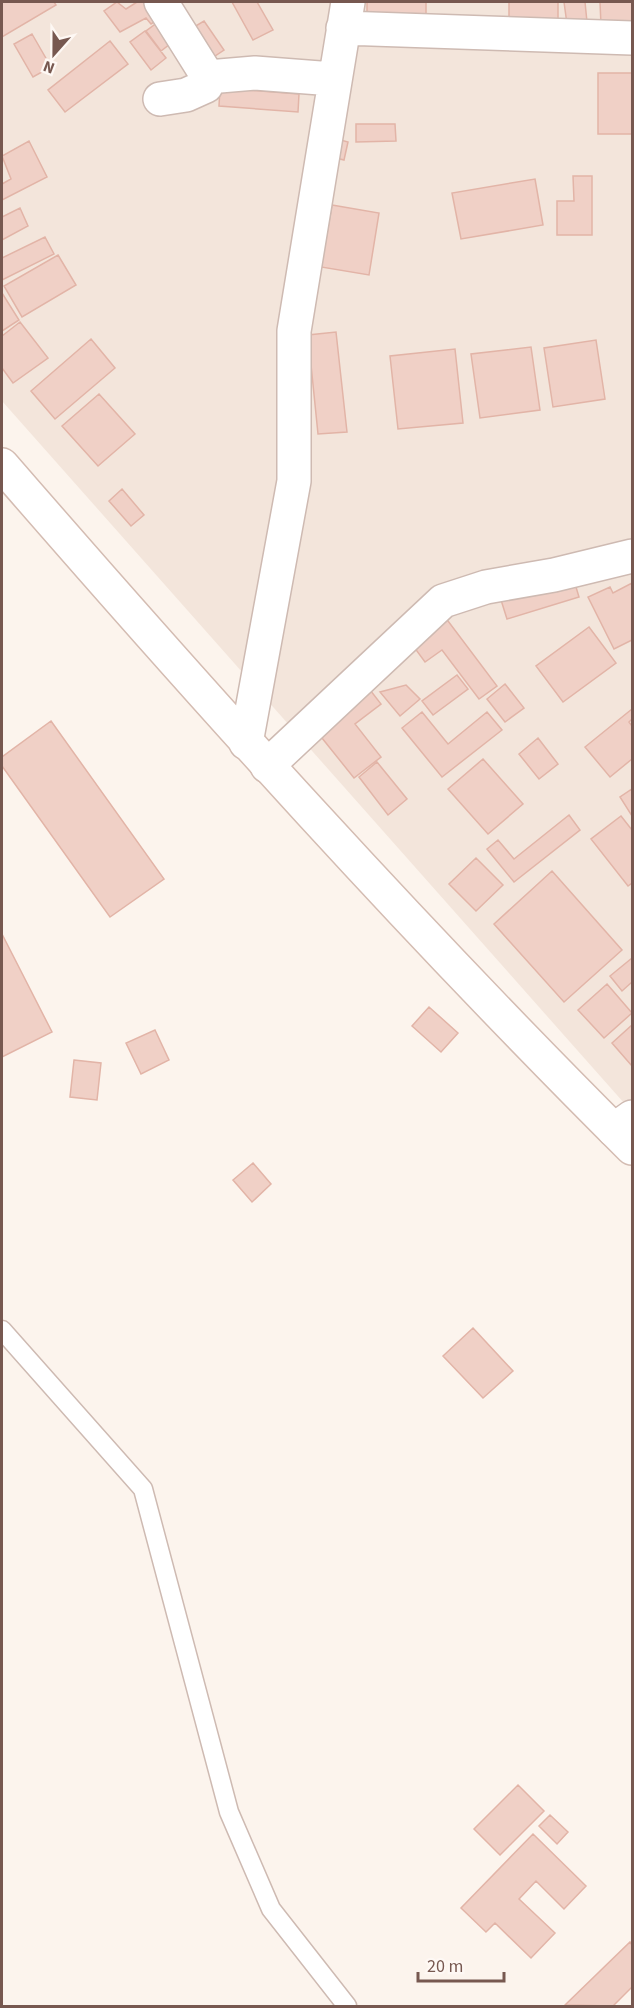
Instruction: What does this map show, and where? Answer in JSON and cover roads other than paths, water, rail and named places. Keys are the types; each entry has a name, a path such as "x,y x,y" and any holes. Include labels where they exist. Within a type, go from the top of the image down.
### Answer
{"street":[{"path":"160,99 186,94 206,86 208,77 161,2"},
{"path":"257,754 294,481 294,331 345,15 633,38"},
{"path":"208,77 255,74 333,79"},
{"path":"2,465 257,754 500,1014 626,1132"},
{"path":"257,754 443,601 486,587 554,575 633,556"}],"lane":[{"path":"2,1330 143,1489 229,1812 271,1909 347,2007"}]}
